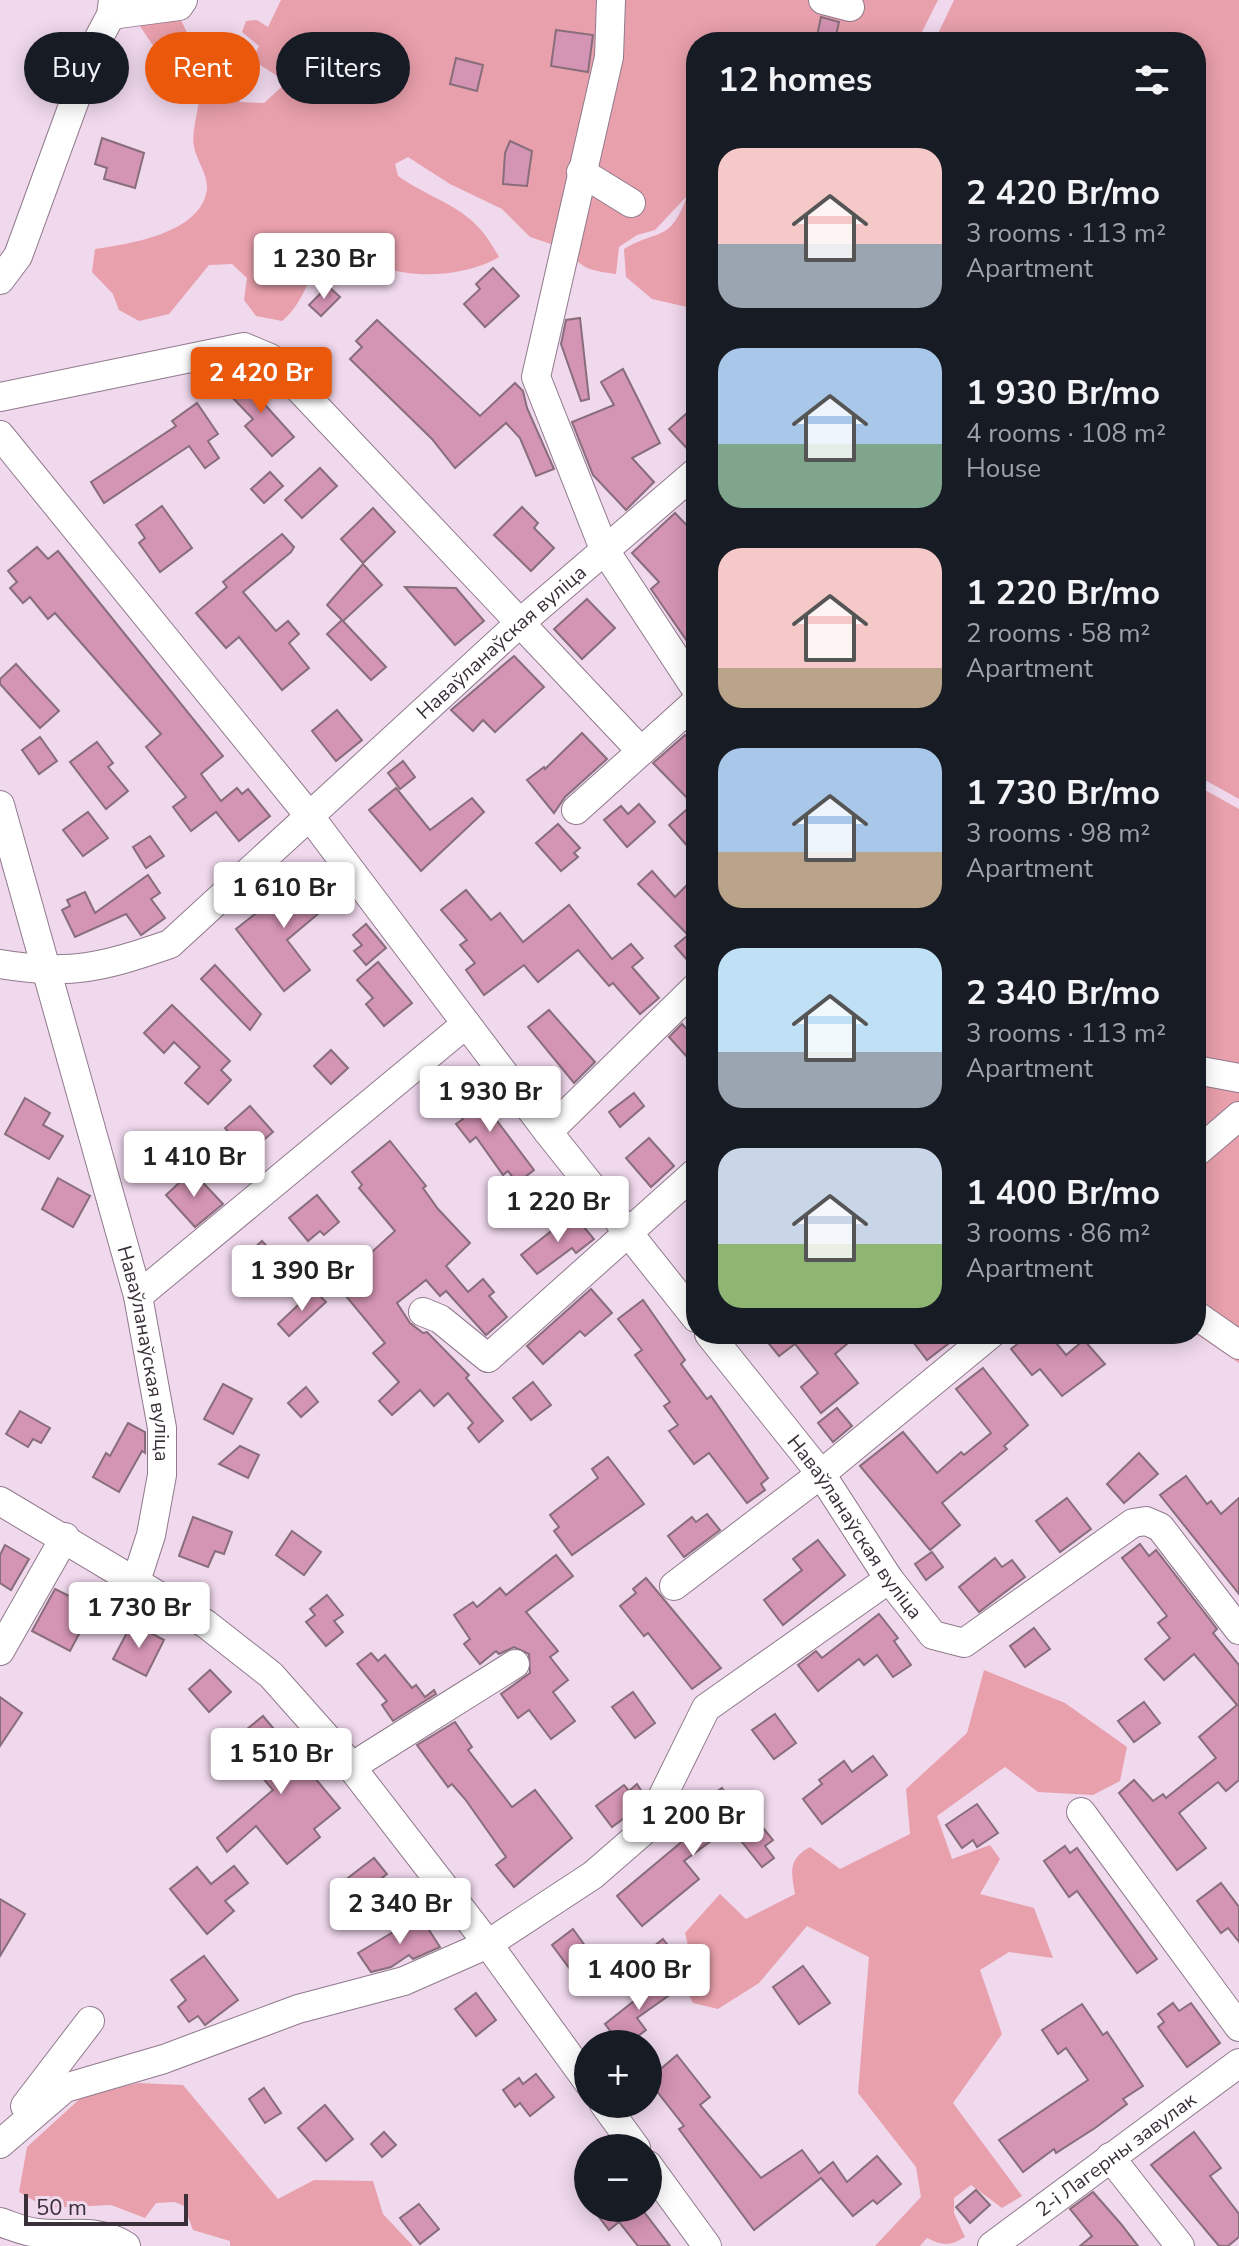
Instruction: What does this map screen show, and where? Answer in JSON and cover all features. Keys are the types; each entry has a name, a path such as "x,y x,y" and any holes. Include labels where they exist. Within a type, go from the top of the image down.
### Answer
{"street":[{"path":"0,280 18,256 95,45 112,8 179,6 183,0"},
{"path":"611,0 609,57 536,377 604,549 686,674"},
{"path":"581,172 631,203"},
{"path":"0,397 244,347 270,358 641,751"},
{"path":"0,435 311,818 548,1132 686,1306"},
{"name":"Наваўланаўская вуліца","path":"0,964 47,972 109,965 170,944 311,818 521,622 686,480"},
{"path":"576,810 686,711"},
{"name":"Наваўланаўская вуліца","path":"0,805 138,1296 162,1428 162,1475 151,1535 136,1581"},
{"path":"548,1132 686,997"},
{"path":"138,1296 466,1024"},
{"path":"1206,1072 1239,1078"},
{"path":"1206,1144 1239,1116"},
{"path":"423,1312 440,1319 488,1358 626,1231 686,1180"},
{"path":"1206,1322 1239,1345"},
{"name":"Наваўланаўская вуліца","path":"722,1344 821,1474 889,1579 933,1635 964,1643 1133,1523 1146,1521 1160,1527 1239,1630"},
{"path":"674,1586 821,1474 979,1344"},
{"path":"0,1501 65,1537 206,1624 271,1675 351,1767 488,1944 574,2063"},
{"path":"0,1651 65,1537"},
{"path":"0,2141 65,2088 164,2059 298,2009 404,1981 488,1944 593,1875 647,1828 706,1708 889,1579"},
{"path":"351,1767 515,1664"},
{"path":"1081,1812 1239,2027"},
{"path":"0,2141 90,2021"},
{"name":"2-і Лагерны завулак","path":"992,2246 1239,2063"},
{"path":"1110,2157 1180,2246"},
{"path":"662,2184 707,2246"},
{"path":"0,2222 37,2233 78,2231 115,2239 126,2246"}],"shaded area":[{"path":"171,0 187,32 145,34 135,19"},
{"path":"281,0 938,0 922,32 686,32 686,197 655,230 637,235 619,247 616,274 580,264 556,236 551,244 530,237 502,209 450,184 408,157 395,164 398,176 467,216 489,240 499,257 458,272 411,273 384,267 332,245 318,263 298,303 282,321 256,316 244,300 247,278 232,264 209,265 169,314 139,321 119,310 113,294 92,272 95,249 160,235 189,219 200,208 207,188 193,142 198,104 260,104 276,92 276,104 410,104 410,32 276,32 276,75 260,65 260,32 242,32 246,21 257,20 268,27"},
{"path":"954,0 1239,0 1239,799 1206,781 1206,32 939,32"},
{"path":"686,198 686,307 652,299 626,277 624,249 663,232 675,221"},
{"path":"1206,791 1239,809 1239,1363 1206,1341"},
{"path":"984,1670 1065,1703 1127,1747 1120,1781 1093,1795 1038,1792 1005,1767 937,1816 952,1859 990,1845 1000,1859 980,1894 1034,1908 1053,1958 1009,1952 980,1970 1002,2034 953,2103 1022,2196 1002,2208 971,2185 954,2198 954,2213 965,2237 946,2244 927,2238 920,2246 875,2246 921,2197 916,2167 858,2093 869,1957 807,1926 759,1983 718,2009 693,2003 683,1984 694,1972 685,1933 720,1894 746,1919 795,1894 793,1866 798,1856 810,1847 840,1869 910,1834 906,1789 967,1733"},
{"path":"138,2083 183,2085 278,2199 314,2180 373,2181 383,2214 413,2246 230,2246 230,2241 193,2230 184,2206 175,2202 156,2203 145,2218 111,2205 47,2208 19,2192 27,2147 83,2096"}],"building":[{"path":"821,17 839,22 837,32 818,32"},
{"path":"556,30 593,35 588,72 551,66"},
{"path":"456,58 483,65 477,91 450,84"},
{"path":"102,138 144,153 135,188 104,179 107,168 95,164"},
{"path":"510,141 532,151 527,186 503,184 505,153"},
{"path":"493,268 519,296 485,327 464,304 480,289 476,284"},
{"path":"328,286 340,297 321,316 309,305"},
{"path":"580,318 589,399 581,401 561,344 566,320"},
{"path":"377,320 480,416 515,383 523,391 527,408 554,469 536,476 520,438 506,423 455,468 432,439 350,359 362,347 356,341"},
{"path":"623,369 660,443 632,458 654,482 626,510 593,475 572,422 614,405 601,382"},
{"path":"254,371 268,386 257,396 294,437 272,456 245,426 253,419 229,394"},
{"path":"197,403 218,434 208,441 219,458 205,468 189,446 104,503 91,482 176,426 172,421"},
{"path":"686,414 686,447 669,429"},
{"path":"320,468 337,486 302,518 285,500"},
{"path":"270,472 283,486 264,503 251,489"},
{"path":"162,506 192,548 160,572 139,543 145,538 136,525"},
{"path":"522,507 538,523 534,528 554,548 531,571 494,535"},
{"path":"373,508 395,532 363,563 341,539"},
{"path":"675,513 686,525 686,640 651,589 659,582 632,553"},
{"path":"282,534 294,547 291,552 243,592 276,631 288,621 299,634 289,643 309,668 282,690 239,637 226,648 196,613 227,587 223,582"},
{"path":"37,547 48,559 58,551 223,756 201,774 221,801 237,788 242,794 248,789 270,816 239,841 216,812 191,831 173,807 186,797 146,747 161,734 55,613 48,619 30,597 23,603 10,588 17,582 8,571"},
{"path":"363,564 382,585 343,621 386,667 371,680 327,634 342,620 327,605"},
{"path":"405,587 456,588 484,621 455,645"},
{"path":"587,599 615,628 582,659 554,629"},
{"path":"514,656 544,687 495,732 483,720 473,731 451,710"},
{"path":"16,664 59,711 40,728 0,684 0,679"},
{"path":"337,710 362,740 336,761 312,731"},
{"path":"582,733 607,759 565,797 554,813 527,780 545,769"},
{"path":"686,736 686,797 653,763"},
{"path":"40,737 57,761 39,774 22,750"},
{"path":"97,742 113,763 108,767 128,791 106,809 70,762"},
{"path":"403,761 415,777 400,789 388,773"},
{"path":"396,788 430,830 472,798 484,812 421,871 369,810"},
{"path":"639,804 655,822 627,847 604,820 621,806 628,814"},
{"path":"686,810 686,845 669,825"},
{"path":"88,812 108,838 83,856 63,830"},
{"path":"558,824 580,848 574,853 578,857 561,871 536,843"},
{"path":"150,836 164,856 146,868 133,847"},
{"path":"652,871 675,897 686,886 686,933 638,884"},
{"path":"148,875 160,893 151,899 165,918 141,935 126,914 75,937 62,910 70,906 67,900 85,892 95,913"},
{"path":"308,876 331,903 287,940 310,970 284,991 236,929 282,893 280,890 295,878 299,883"},
{"path":"466,890 491,920 500,913 523,942 569,905 612,959 631,944 643,958 632,967 659,998 640,1014 613,983 609,986 578,950 538,982 524,965 484,995 466,970 475,963 460,945 467,940 441,910"},
{"path":"366,924 386,948 366,965 354,951 362,945 353,935"},
{"path":"686,937 686,959 675,946"},
{"path":"378,962 412,1003 384,1026 366,1004 373,998 357,980"},
{"path":"215,965 261,1014 250,1030 201,979"},
{"path":"172,1005 230,1061 221,1070 231,1080 208,1104 185,1083 200,1067 174,1042 164,1053 144,1033"},
{"path":"549,1010 595,1062 574,1083 528,1027"},
{"path":"682,1024 686,1028 686,1056 669,1037"},
{"path":"331,1050 348,1068 331,1084 314,1066"},
{"path":"470,1085 534,1170 517,1183 508,1171 503,1175 476,1137 470,1142 456,1124 463,1119 449,1101"},
{"path":"634,1093 644,1106 620,1127 609,1112"},
{"path":"25,1098 50,1113 43,1125 63,1136 49,1159 5,1134"},
{"path":"250,1106 273,1132 247,1154 225,1128"},
{"path":"649,1138 674,1166 651,1187 626,1158"},
{"path":"390,1141 426,1186 423,1188 438,1209 470,1243 446,1266 468,1292 483,1279 494,1292 489,1296 507,1317 486,1335 446,1291 440,1296 426,1280 397,1303 410,1323 423,1333 427,1332 469,1375 466,1378 503,1421 479,1442 468,1428 473,1423 448,1393 434,1406 420,1390 392,1415 379,1401 399,1382 373,1353 385,1343 341,1290 369,1266 363,1260 395,1231 359,1188 362,1185 352,1172"},
{"path":"192,1171 223,1204 195,1227 166,1195"},
{"path":"58,1178 90,1196 73,1227 42,1209"},
{"path":"317,1195 339,1222 324,1235 320,1231 308,1241 289,1218"},
{"path":"573,1214 594,1239 576,1253 572,1248 537,1274 521,1255"},
{"path":"262,1241 285,1266 266,1284 243,1258"},
{"path":"591,1289 612,1313 585,1336 580,1331 543,1364 527,1346"},
{"path":"314,1290 326,1302 289,1336 278,1324"},
{"path":"643,1300 685,1360 681,1364 707,1399 711,1396 768,1478 761,1484 765,1490 747,1503 709,1453 694,1464 669,1431 678,1425 664,1406 670,1402 635,1355 642,1350 618,1319"},
{"path":"769,1344 795,1344 779,1356"},
{"path":"795,1344 847,1344 835,1354 858,1383 821,1413 801,1387 818,1373"},
{"path":"915,1344 948,1344 927,1360"},
{"path":"1017,1344 1057,1344 1066,1355 1079,1344 1088,1344 1105,1364 1062,1396 1040,1369 1032,1375 1011,1349"},
{"path":"983,1368 1028,1425 1004,1446 1007,1449 942,1503 960,1525 930,1550 860,1466 903,1432 937,1473 961,1452 964,1455 991,1433 956,1389"},
{"path":"533,1382 551,1405 531,1420 513,1398"},
{"path":"223,1384 252,1399 233,1434 204,1419"},
{"path":"306,1387 318,1402 301,1417 288,1403"},
{"path":"837,1408 852,1426 833,1442 818,1423"},
{"path":"20,1411 50,1428 41,1443 33,1439 28,1447 6,1434"},
{"path":"128,1423 145,1432 145,1453 142,1451 119,1492 93,1477 106,1453 110,1456"},
{"path":"240,1446 259,1455 248,1478 219,1464"},
{"path":"1139,1453 1158,1474 1124,1503 1107,1484"},
{"path":"608,1457 644,1504 572,1555 554,1531 559,1527 550,1515 598,1478 592,1469"},
{"path":"1186,1476 1207,1504 1211,1501 1221,1514 1239,1498 1239,1594 1160,1495"},
{"path":"1067,1498 1091,1529 1060,1552 1036,1521"},
{"path":"707,1514 720,1530 684,1557 668,1536 692,1517 696,1522"},
{"path":"193,1517 232,1532 224,1554 215,1551 208,1567 179,1556"},
{"path":"292,1531 321,1552 304,1575 276,1555"},
{"path":"818,1540 845,1575 783,1625 764,1600 802,1570 793,1559"},
{"path":"1140,1544 1149,1556 1156,1550 1217,1629 1213,1633 1239,1665 1239,1780 1226,1791 1218,1782 1179,1813 1206,1848 1177,1870 1119,1793 1134,1780 1153,1801 1163,1794 1166,1798 1216,1758 1199,1737 1237,1705 1194,1654 1164,1680 1145,1659 1170,1638 1158,1623 1167,1616 1122,1558"},
{"path":"5,1545 29,1559 11,1590 0,1583 0,1555"},
{"path":"932,1552 943,1567 926,1580 915,1564"},
{"path":"556,1555 573,1576 526,1612 558,1651 550,1657 568,1680 553,1692 575,1721 551,1739 529,1710 518,1718 501,1694 530,1673 529,1654 514,1647 499,1654 496,1651 480,1664 464,1644 470,1639 454,1615 473,1602 477,1607 500,1588 506,1595"},
{"path":"995,1558 1002,1567 1012,1560 1025,1577 979,1612 959,1587"},
{"path":"646,1578 721,1668 692,1689 648,1633 644,1636 620,1606 636,1593 633,1589"},
{"path":"55,1589 93,1608 70,1651 32,1631"},
{"path":"327,1595 343,1615 334,1621 343,1632 326,1646 306,1622 315,1615 310,1609"},
{"path":"879,1614 898,1638 894,1641 911,1665 893,1677 877,1655 864,1665 859,1659 818,1691 798,1665 816,1651 822,1658"},
{"path":"132,1623 164,1640 146,1676 113,1659"},
{"path":"1034,1628 1050,1649 1025,1667 1010,1646"},
{"path":"371,1653 378,1661 385,1655 412,1688 416,1685 425,1697 434,1690 436,1694 393,1721 382,1705 387,1701 357,1664"},
{"path":"210,1670 231,1692 209,1712 189,1689"},
{"path":"633,1692 655,1723 635,1738 612,1707"},
{"path":"0,1697 22,1713 0,1746"},
{"path":"1144,1702 1160,1723 1134,1742 1118,1721"},
{"path":"775,1714 796,1743 774,1759 752,1730"},
{"path":"263,1716 340,1808 314,1829 320,1837 287,1864 256,1826 227,1852 217,1838 273,1790 238,1749 247,1742 241,1734"},
{"path":"455,1722 472,1747 468,1750 512,1807 535,1790 572,1838 514,1887 496,1865 506,1857 465,1799 452,1784 448,1787 417,1745"},
{"path":"873,1756 887,1775 822,1824 803,1799 822,1784 819,1780 844,1761 852,1772"},
{"path":"637,1784 644,1795 639,1807 612,1827 596,1806 624,1785 629,1791"},
{"path":"722,1788 748,1823 755,1818 773,1840 765,1846 774,1858 762,1867 730,1827 684,1861 699,1879 642,1926 617,1896 697,1829 704,1821 699,1814 705,1810 700,1804"},
{"path":"977,1804 998,1833 977,1847 973,1840 962,1848 946,1825"},
{"path":"1065,1846 1070,1853 1077,1848 1157,1959 1137,1973 1077,1891 1069,1897 1044,1861"},
{"path":"374,1858 387,1874 361,1894 348,1878"},
{"path":"234,1866 248,1883 225,1901 234,1911 207,1934 170,1889 197,1867 211,1884"},
{"path":"1221,1883 1239,1907 1239,1942 1228,1928 1221,1933 1197,1901"},
{"path":"0,1899 25,1914 0,1956"},
{"path":"420,1916 440,1947 413,1959 409,1955 391,1967 371,1972 358,1953"},
{"path":"573,1929 591,1954 570,1969 552,1945"},
{"path":"663,1939 677,1957 652,1976 638,1959"},
{"path":"204,1956 238,2000 205,2025 198,2016 189,2022 178,2007 186,2000 171,1980"},
{"path":"803,1966 830,2003 799,2024 773,1987"},
{"path":"667,1975 678,1989 637,2018 646,2030 610,2030 605,2024"},
{"path":"476,1993 496,2020 476,2036 455,2009"},
{"path":"1173,2003 1179,2011 1191,2003 1220,2043 1187,2067 1158,2027 1164,2022 1158,2014"},
{"path":"1082,2004 1103,2035 1107,2032 1143,2086 1123,2099 1127,2104 1095,2128 1056,2153 1054,2149 1023,2172 999,2140 1088,2080 1066,2048 1058,2054 1042,2030"},
{"path":"677,2055 710,2097 700,2105 761,2178 802,2150 819,2173 833,2162 847,2182 877,2156 901,2184 877,2204 873,2200 853,2216 821,2178 754,2230 679,2129 684,2126 662,2098 662,2068"},
{"path":"536,2074 554,2097 530,2116 520,2103 515,2107 503,2090 519,2078 523,2084"},
{"path":"264,2088 281,2113 265,2123 249,2099"},
{"path":"325,2105 353,2139 326,2161 298,2128"},
{"path":"384,2132 396,2145 382,2157 371,2144"},
{"path":"1194,2132 1221,2168 1210,2176 1239,2214 1239,2237 1228,2246 1219,2246 1151,2165"},
{"path":"976,2190 990,2205 970,2223 956,2207"},
{"path":"1093,2192 1138,2246 1080,2246 1092,2236 1070,2209"},
{"path":"419,2204 439,2229 420,2244 400,2218"},
{"path":"603,2222 619,2222 609,2230"},
{"path":"619,2222 652,2222 670,2246 638,2246"}]}
